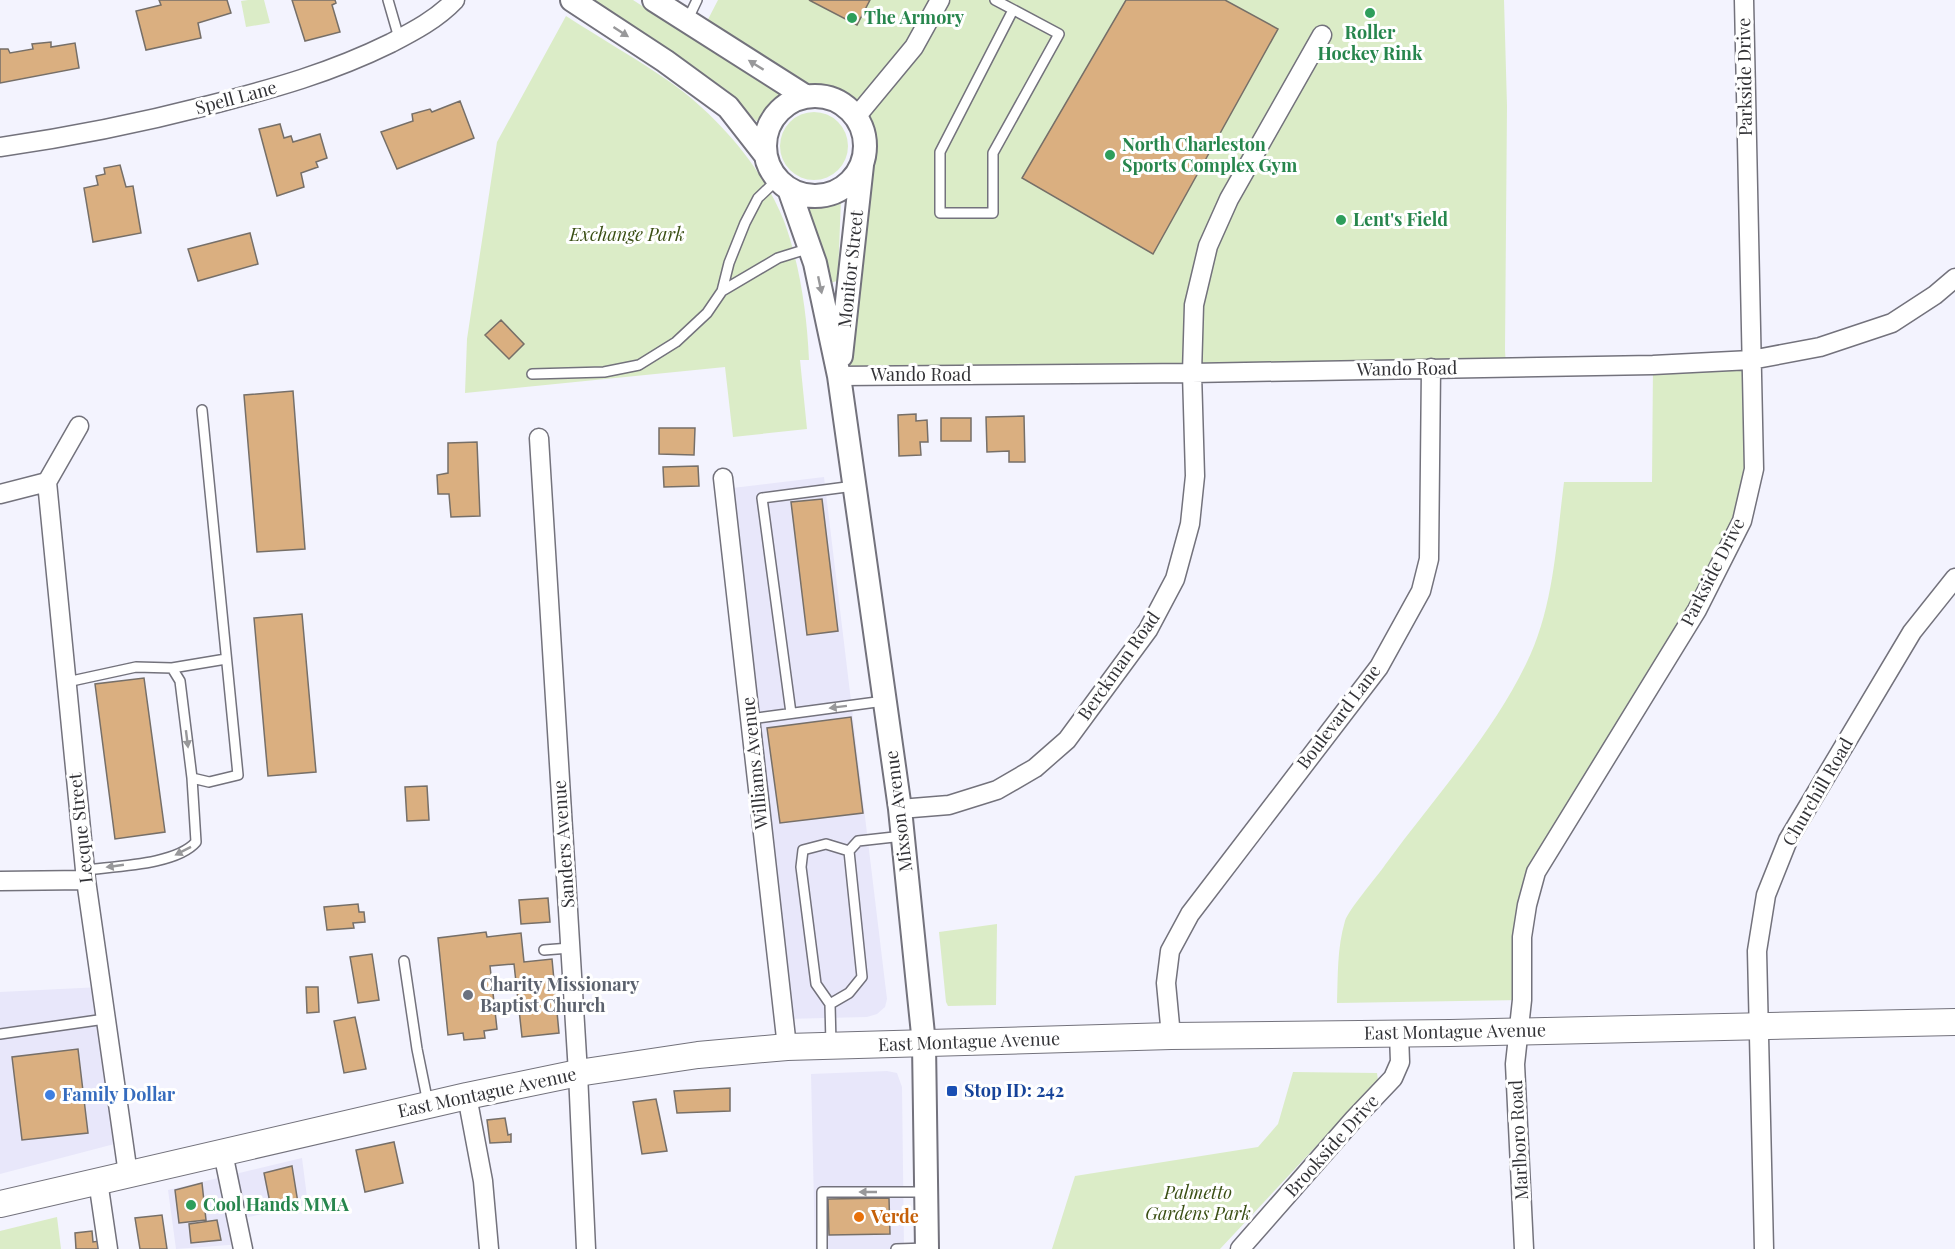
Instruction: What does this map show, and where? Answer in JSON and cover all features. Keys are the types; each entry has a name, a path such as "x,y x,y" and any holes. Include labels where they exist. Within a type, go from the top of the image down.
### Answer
{"main road":[{"name":"East Montague Avenue","path":"1,1200 98,1181 467,1096 578,1073 698,1055 787,1047 1171,1036 1399,1034 1955,1022"}],"street":[{"name":"Spell Lane","path":"0,147 66,138 140,123 269,90 352,62 429,22 455,0"},
{"path":"572,0 728,107 764,153 769,168 783,185 810,248 839,375"},
{"path":"654,0 805,96"},
{"path":"856,117 914,47 940,0"},
{"name":"Parkside Drive","path":"1518,1031 1522,1000 1522,937 1527,905 1536,872 1697,610 1742,521 1754,469 1744,0"},
{"name":"Berckman Road","path":"900,809 949,805 998,790 1035,768 1067,740 1148,630 1175,579 1191,524 1195,476 1192,373 1194,305 1208,246 1228,199 1322,34"},
{"path":"764,153 769,123 778,110 791,101 805,96 820,95 846,106 856,117 863,131 865,146 862,162 856,175 846,186 832,193 818,196 803,195 783,185"},
{"name":"Monitor Street","path":"839,375 862,162"},
{"name":"Wando Road","path":"839,375 1192,373 1668,365 1751,360 1820,347 1892,323 1935,295 1955,278"},
{"name":"Boulevard Lane","path":"1171,1036 1166,983 1170,951 1190,914 1379,667 1421,591 1429,559 1431,368"},
{"name":"Mixson Avenue","path":"839,375 900,809 924,1044 927,1249"},
{"path":"0,494 48,482 79,426"},
{"name":"Sanders Avenue","path":"539,438 578,1073 586,1249"},
{"name":"Williams Avenue","path":"723,478 787,1047"},
{"name":"Lecque Street","path":"48,482 86,875 128,1173"},
{"name":"Churchill Road","path":"1764,1249 1757,951 1766,895 1788,840 1912,632 1955,578"},
{"path":"0,881 86,875"},
{"name":"Marlboro Road","path":"1518,1031 1515,1064 1524,1249"},
{"name":"Brookside Drive","path":"1240,1249 1393,1078 1400,1062 1399,1034"},
{"path":"467,1096 483,1180 489,1249"},
{"path":"223,1153 243,1249"},
{"path":"98,1181 108,1249"}],"lane":[{"path":"388,0 399,38"},
{"path":"687,21 698,0"},
{"path":"995,0 1059,34 993,153 993,213 940,213 940,152 1013,10"},
{"path":"532,374 604,372 639,365 676,342 707,313 722,291 729,263 758,198 783,185"},
{"path":"722,291 778,258 810,248"},
{"path":"192,778 209,782 238,775 202,410"},
{"path":"790,713 762,498 854,486"},
{"path":"67,682 136,667 172,668 226,658"},
{"path":"86,875 167,858 190,848 196,842 192,778 180,681 172,668"},
{"path":"750,719 884,701"},
{"path":"830,1004 849,993 862,977 849,851 858,841 903,836"},
{"path":"831,1046 830,1004 816,984 801,867 803,850 826,844 849,851"},
{"path":"544,950 570,948"},
{"path":"404,961 428,1105"},
{"path":"0,1034 105,1019"},
{"path":"822,1249 822,1192 927,1192"},
{"path":"896,1249 927,1249"}],"shaded area":[{"path":"824,477 887,999 885,1007 877,1014 867,1017 784,1019 724,489"},
{"path":"101,987 122,1142 0,1174 0,992"},
{"path":"887,1071 897,1073 902,1087 904,1249 815,1249 811,1074"},
{"path":"302,1158 308,1205 238,1219 242,1244 176,1249 168,1190"}],"green space":[{"path":"264,0 270,23 246,27 241,1"},
{"path":"591,0 633,0 760,82 780,90 780,95 762,120 756,121 728,91"},
{"path":"718,0 1504,0 1507,106 1506,367 839,376 865,146 859,123 847,107 829,98 805,96 702,31"},
{"name":"Exchange Park","path":"566,16 645,65 687,95 721,126 764,181 784,221 802,290 809,360 800,360 807,429 733,437 725,367 465,393 467,339 497,142"},
{"path":"814,112 827,114 838,122 846,133 848,146 846,159 838,170 827,178 814,180 801,178 790,170 782,159 780,146 782,133 790,122 801,114"},
{"path":"841,199 838,276 837,281 830,283 807,209 808,203"},
{"path":"1751,360 1754,469 1742,521 1536,872 1522,1000 1337,1003 1339,951 1347,916 1478,743 1512,691 1526,664 1543,621 1548,598 1564,482 1652,482 1653,365"},
{"path":"997,924 996,1005 948,1006 939,932"},
{"name":"Palmetto Gardens Park","path":"1293,1072 1377,1073 1378,1080 1220,1249 1052,1249 1075,1176 1258,1147 1278,1124"},
{"path":"57,1217 61,1249 0,1249 0,1231"}],"building":[{"path":"159,0 227,0 231,13 198,23 201,38 146,50 136,11 161,5"},
{"path":"292,0 335,0 336,3 332,5 340,32 305,41"},
{"name":"The Armory","path":"809,0 870,0 857,25"},
{"path":"1126,0 1225,0 1278,29 1153,254 1022,178"},
{"path":"51,42 51,47 75,43 79,68 0,83 0,49 8,49 10,53 33,49 32,44"},
{"path":"460,101 474,138 397,169 381,132 413,121 412,114 430,109 432,112"},
{"path":"280,124 284,138 291,136 293,142 320,134 327,158 316,162 318,167 301,173 304,187 277,196 259,129"},
{"path":"120,165 126,187 133,186 141,233 93,242 84,188 98,185 96,176 105,174 104,168"},
{"path":"250,233 258,264 198,281 188,249"},
{"path":"501,320 524,344 509,359 485,335"},
{"path":"293,391 305,549 257,552 244,395"},
{"path":"916,414 916,421 927,420 928,442 920,442 921,455 899,456 898,415"},
{"path":"1024,416 1025,462 1009,462 1009,451 987,452 986,417"},
{"path":"941,418 971,418 971,441 941,441"},
{"path":"659,428 695,428 694,455 659,454"},
{"path":"477,442 480,516 451,517 449,494 438,494 437,475 448,473 448,443"},
{"path":"698,466 699,486 664,487 663,467"},
{"path":"822,499 838,631 807,635 791,502"},
{"path":"302,614 316,772 268,776 254,618"},
{"path":"144,678 165,832 115,839 95,684"},
{"path":"851,717 863,813 780,823 767,728"},
{"path":"427,786 429,820 407,821 405,787"},
{"path":"548,898 550,922 521,924 519,900"},
{"path":"358,904 359,912 364,912 365,922 353,923 354,928 327,930 324,907"},
{"name":"Charity Missionary Baptist Church","path":"486,932 487,937 521,933 524,962 552,959 559,1033 522,1037 514,964 490,966 497,1029 484,1031 485,1038 464,1040 463,1033 448,1035 438,938"},
{"path":"372,954 379,1000 358,1003 350,957"},
{"path":"306,987 318,987 319,1012 307,1013"},
{"path":"355,1017 366,1069 344,1073 334,1021"},
{"name":"Family Dollar","path":"78,1049 88,1133 22,1140 12,1057"},
{"path":"730,1088 730,1111 677,1113 674,1091"},
{"path":"656,1099 667,1151 642,1154 633,1102"},
{"path":"505,1118 508,1135 511,1134 511,1142 490,1143 487,1120"},
{"path":"394,1142 403,1183 365,1192 356,1150"},
{"path":"292,1166 298,1203 271,1208 264,1173"},
{"name":"Cool Hands MMA","path":"202,1183 206,1220 179,1223 175,1190"},
{"name":"Verde","path":"889,1198 890,1234 829,1235 828,1199"},
{"path":"162,1215 167,1249 140,1249 135,1218"},
{"path":"217,1220 221,1240 191,1243 189,1224"},
{"path":"92,1231 93,1242 99,1241 100,1249 76,1249 75,1233"}],"place":[{"name":"Roller Hockey Rink","path":"1370,13"},
{"name":"The Armory","path":"852,18"},
{"name":"North Charleston Sports Complex Gym","path":"1110,155"},
{"name":"Lent's Field","path":"1341,220"},
{"name":"Charity Missionary Baptist Church","path":"468,995"},
{"name":"Stop ID: 242","path":"952,1091"},
{"name":"Family Dollar","path":"50,1095"},
{"name":"Cool Hands MMA","path":"191,1205"},
{"name":"Verde","path":"859,1217"}]}
